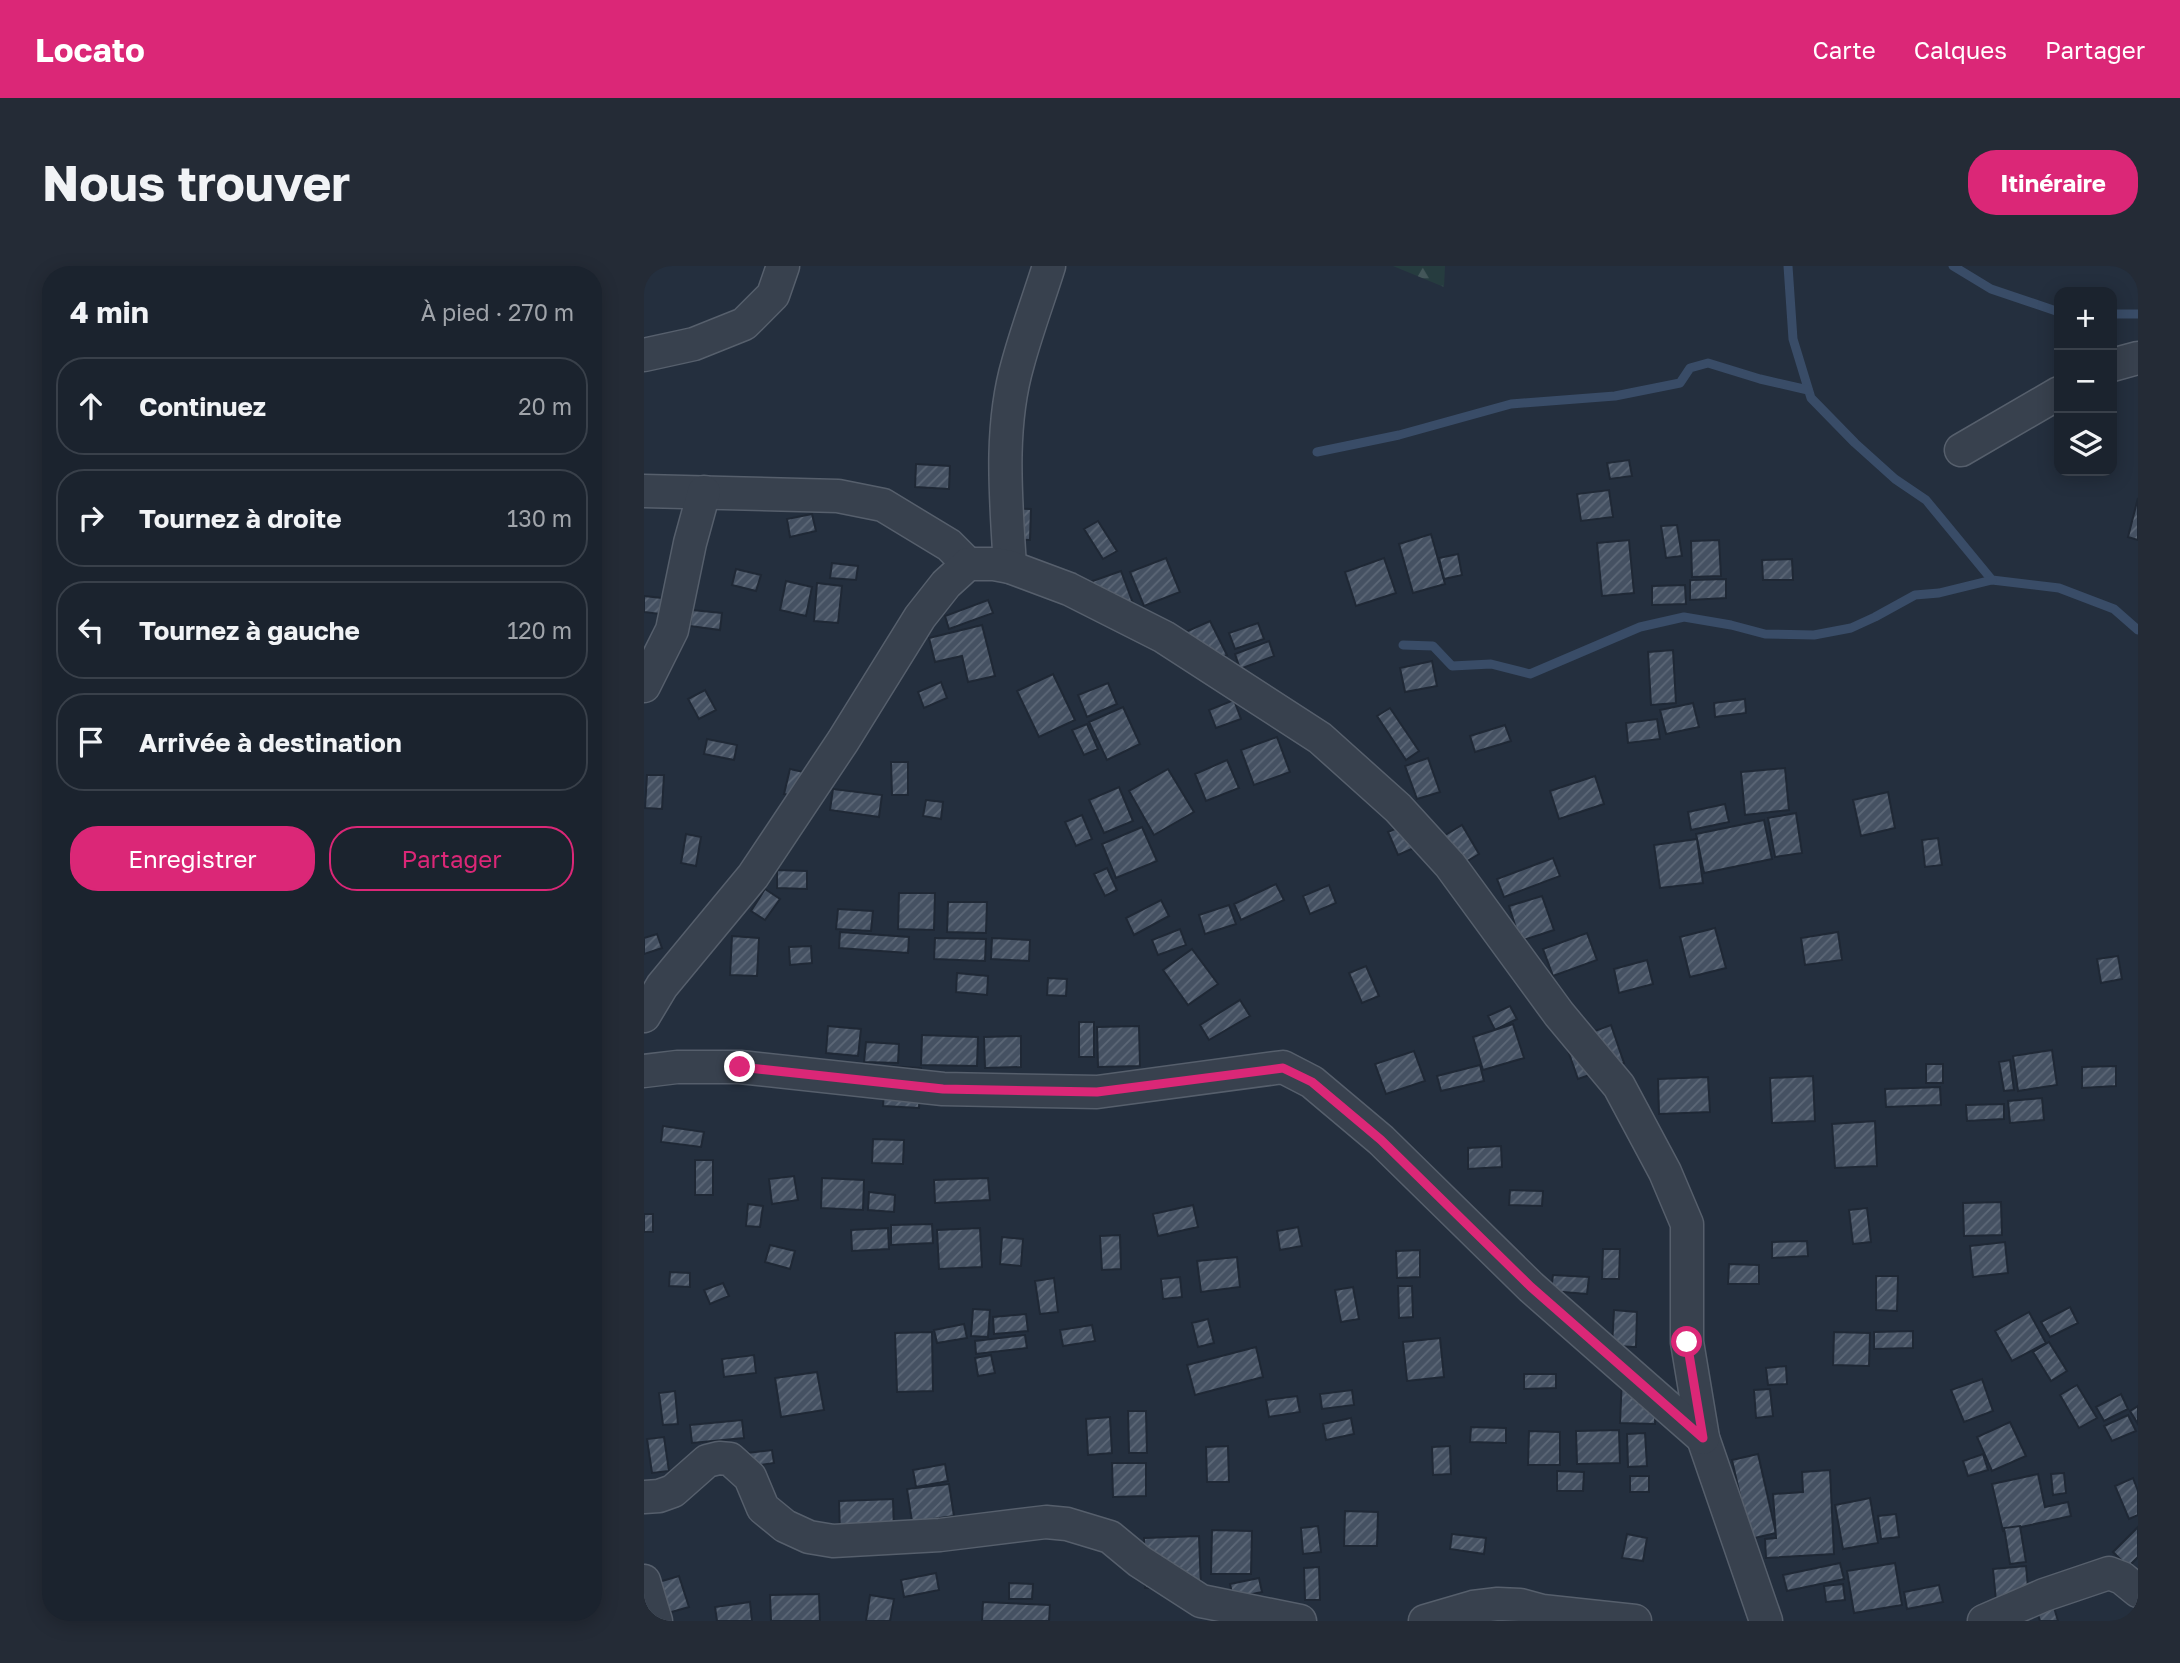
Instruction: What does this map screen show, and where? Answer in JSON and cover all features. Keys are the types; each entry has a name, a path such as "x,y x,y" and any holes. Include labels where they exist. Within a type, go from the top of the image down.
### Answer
{"street":[{"path":"644,355 694,344 744,324 773,295 783,266"},
{"path":"1010,567 1005,485 1011,405 1017,365 1049,266"},
{"path":"2117,364 2138,358"},
{"path":"1961,450 2054,396"},
{"path":"644,491 838,496 883,505 949,545 968,564"},
{"path":"644,686 672,630 704,492"},
{"path":"645,1004 753,876 843,741 919,617 946,584 968,564 1010,567 1069,589 1164,637 1320,737 1398,808 1450,865 1559,1014 1619,1086 1665,1172 1687,1224 1687,1342 1703,1438 1766,1621"},
{"path":"644,1071 677,1067 740,1067 943,1089 1097,1092 1283,1068 1312,1082 1381,1140 1531,1287 1703,1438"},
{"path":"644,1497 673,1491 707,1461 730,1459 750,1477 763,1508 785,1526 809,1537 833,1541 940,1535 1046,1522 1067,1524 1110,1536 1139,1561 1201,1601 1300,1621"},
{"path":"1987,1620 2056,1590 2109,1573 2122,1578 2138,1591"},
{"path":"644,1581 656,1621"},
{"path":"1425,1621 1473,1607 1498,1604 1635,1621"}],"green space":[{"path":"1393,266 1445,266 1444,287"}],"building":[{"path":"1629,460 1632,476 1610,479 1607,463"},
{"path":"916,464 950,466 949,489 915,487"},
{"path":"1609,490 1613,517 1581,521 1577,494"},
{"path":"2138,498 2138,540 2128,537"},
{"path":"1006,508 1031,509 1030,540 1005,539"},
{"path":"812,514 816,531 790,537 787,519"},
{"path":"1098,521 1117,551 1103,559 1084,529"},
{"path":"1677,525 1682,556 1666,558 1661,526"},
{"path":"1431,534 1445,584 1413,593 1399,544"},
{"path":"1629,540 1634,593 1602,596 1597,543"},
{"path":"1719,540 1721,576 1692,577 1691,541"},
{"path":"1458,554 1462,575 1444,579 1439,558"},
{"path":"1166,558 1180,592 1144,606 1130,572"},
{"path":"1384,558 1396,593 1356,606 1345,572"},
{"path":"1792,559 1793,580 1763,580 1762,560"},
{"path":"832,563 858,566 856,580 830,578"},
{"path":"736,569 761,575 756,591 732,585"},
{"path":"1121,571 1134,606 1087,583"},
{"path":"1726,579 1726,598 1690,600 1690,580"},
{"path":"786,581 812,587 806,616 780,610"},
{"path":"817,583 842,586 838,623 814,621"},
{"path":"1685,585 1686,604 1652,605 1652,586"},
{"path":"644,596 662,598 660,614 644,612"},
{"path":"988,600 993,613 949,629 945,616"},
{"path":"692,610 722,613 720,630 690,626"},
{"path":"1210,621 1227,655 1197,669 1181,634"},
{"path":"1258,623 1264,639 1235,649 1229,633"},
{"path":"982,625 995,676 968,682 962,656 935,662 929,638"},
{"path":"1269,641 1274,656 1240,669 1235,654"},
{"path":"1673,650 1676,703 1651,705 1648,652"},
{"path":"1432,661 1437,686 1405,692 1400,668"},
{"path":"1053,674 1075,720 1039,737 1017,691"},
{"path":"941,682 947,698 924,708 918,692"},
{"path":"1108,683 1117,704 1087,717 1078,695"},
{"path":"705,690 716,710 699,719 688,699"},
{"path":"1745,699 1746,713 1715,717 1714,703"},
{"path":"1234,700 1241,719 1216,728 1209,710"},
{"path":"1693,703 1699,727 1666,734 1660,710"},
{"path":"1123,707 1140,744 1107,760 1089,722"},
{"path":"1390,708 1419,751 1406,760 1377,716"},
{"path":"1657,719 1660,739 1628,743 1626,723"},
{"path":"1087,724 1098,749 1084,755 1072,730"},
{"path":"1505,725 1511,741 1475,752 1470,736"},
{"path":"1277,737 1290,772 1254,785 1241,750"},
{"path":"707,739 737,745 734,760 704,754"},
{"path":"1428,758 1440,792 1417,799 1405,766"},
{"path":"1227,760 1239,788 1206,801 1195,774"},
{"path":"891,762 908,762 908,795 892,795"},
{"path":"1785,768 1789,810 1745,815 1741,772"},
{"path":"790,769 808,773 802,798 784,794"},
{"path":"1168,769 1194,812 1154,835 1129,791"},
{"path":"647,775 664,775 662,809 645,808"},
{"path":"1595,776 1604,804 1559,819 1550,791"},
{"path":"1119,787 1133,821 1104,833 1089,800"},
{"path":"833,789 882,795 879,817 830,810"},
{"path":"1888,792 1895,828 1861,836 1853,800"},
{"path":"926,800 943,802 941,819 923,816"},
{"path":"1725,804 1729,822 1691,830 1688,812"},
{"path":"1796,813 1802,853 1775,857 1768,818"},
{"path":"1082,815 1092,839 1076,846 1065,822"},
{"path":"1764,820 1772,859 1704,873 1696,834"},
{"path":"1404,825 1414,848 1398,855 1388,832"},
{"path":"1462,825 1479,854 1459,866 1442,837"},
{"path":"1142,827 1157,861 1116,878 1102,844"},
{"path":"686,834 701,837 696,866 681,863"},
{"path":"1938,838 1942,865 1925,867 1922,840"},
{"path":"1697,839 1703,883 1660,888 1654,845"},
{"path":"1553,858 1560,876 1504,897 1497,879"},
{"path":"1107,868 1117,890 1105,896 1094,874"},
{"path":"777,870 807,871 807,889 777,888"},
{"path":"1276,884 1284,900 1241,920 1234,904"},
{"path":"1329,885 1336,903 1310,914 1303,896"},
{"path":"765,889 780,899 765,920 751,911"},
{"path":"899,893 935,893 934,930 898,929"},
{"path":"1542,896 1554,930 1520,941 1509,906"},
{"path":"1161,900 1169,916 1134,935 1126,918"},
{"path":"948,902 987,902 986,933 947,932"},
{"path":"1229,905 1236,924 1205,934 1199,915"},
{"path":"838,909 873,911 871,931 836,929"},
{"path":"1715,928 1726,968 1690,977 1680,937"},
{"path":"1180,929 1186,945 1158,955 1152,940"},
{"path":"840,932 909,937 908,953 839,948"},
{"path":"1838,932 1842,960 1805,965 1801,938"},
{"path":"1587,933 1597,960 1553,976 1543,949"},
{"path":"657,934 662,948 644,954 644,938"},
{"path":"732,936 759,938 757,976 730,975"},
{"path":"935,938 986,939 985,961 934,959"},
{"path":"992,938 1030,940 1029,961 991,959"},
{"path":"811,946 812,963 790,965 789,947"},
{"path":"1192,949 1218,984 1188,1005 1163,970"},
{"path":"2118,956 2122,979 2101,983 2097,959"},
{"path":"1647,960 1653,984 1619,993 1614,969"},
{"path":"1366,966 1379,996 1362,1003 1349,973"},
{"path":"957,973 988,976 987,995 956,992"},
{"path":"1048,978 1067,979 1066,996 1047,995"},
{"path":"1240,1000 1250,1016 1209,1040 1200,1025"},
{"path":"1510,1006 1517,1019 1495,1030 1488,1016"},
{"path":"1079,1022 1094,1022 1094,1057 1079,1057"},
{"path":"1513,1024 1524,1058 1483,1070 1473,1037"},
{"path":"1611,1025 1624,1063 1578,1079 1565,1042"},
{"path":"828,1026 861,1029 858,1056 826,1053"},
{"path":"1139,1026 1140,1066 1098,1067 1097,1027"},
{"path":"922,1035 978,1037 977,1066 921,1065"},
{"path":"1021,1036 1021,1067 985,1068 984,1037"},
{"path":"866,1042 899,1044 898,1063 864,1062"},
{"path":"2052,1050 2057,1085 2018,1091 2013,1056"},
{"path":"1414,1051 1425,1081 1386,1094 1375,1064"},
{"path":"2010,1060 2014,1090 2004,1091 1999,1062"},
{"path":"1926,1064 1943,1064 1943,1083 1926,1083"},
{"path":"1480,1065 1484,1081 1441,1091 1437,1076"},
{"path":"886,1066 921,1068 919,1108 883,1106"},
{"path":"2116,1066 2116,1086 2082,1088 2082,1067"},
{"path":"1813,1076 1815,1121 1772,1123 1770,1078"},
{"path":"1708,1077 1710,1112 1659,1114 1658,1079"},
{"path":"1940,1087 1941,1105 1886,1107 1885,1089"},
{"path":"2042,1098 2044,1120 2010,1123 2008,1101"},
{"path":"2004,1104 2004,1119 1967,1121 1966,1105"},
{"path":"1875,1121 1877,1166 1835,1168 1832,1124"},
{"path":"663,1126 704,1132 701,1147 661,1142"},
{"path":"873,1139 904,1140 903,1164 872,1163"},
{"path":"1501,1146 1502,1167 1468,1169 1468,1148"},
{"path":"695,1160 713,1160 713,1195 695,1195"},
{"path":"794,1176 798,1200 772,1204 769,1179"},
{"path":"822,1178 864,1180 863,1210 821,1208"},
{"path":"988,1178 990,1200 935,1203 934,1180"},
{"path":"1510,1190 1543,1191 1542,1206 1509,1205"},
{"path":"869,1192 895,1195 894,1212 868,1210"},
{"path":"2001,1202 2002,1235 1964,1236 1963,1203"},
{"path":"748,1204 763,1206 760,1227 746,1226"},
{"path":"1193,1205 1198,1227 1158,1236 1153,1214"},
{"path":"1867,1208 1871,1242 1853,1244 1849,1210"},
{"path":"644,1214 653,1214 653,1232 644,1232"},
{"path":"932,1224 933,1243 891,1245 891,1225"},
{"path":"1298,1227 1302,1246 1280,1250 1277,1231"},
{"path":"888,1228 889,1249 852,1251 851,1230"},
{"path":"980,1228 982,1267 939,1269 937,1230"},
{"path":"1120,1235 1121,1269 1102,1270 1100,1236"},
{"path":"1002,1237 1023,1239 1021,1266 1000,1264"},
{"path":"1807,1241 1808,1256 1772,1258 1772,1242"},
{"path":"2005,1242 2008,1273 1973,1277 1970,1246"},
{"path":"770,1245 795,1251 790,1269 765,1262"},
{"path":"1603,1249 1620,1249 1619,1279 1602,1279"},
{"path":"1420,1250 1420,1277 1397,1278 1396,1251"},
{"path":"1237,1257 1240,1287 1201,1292 1197,1261"},
{"path":"1729,1264 1759,1265 1759,1284 1728,1284"},
{"path":"670,1272 690,1273 690,1287 669,1286"},
{"path":"1553,1275 1589,1277 1587,1294 1551,1291"},
{"path":"1876,1276 1898,1276 1897,1311 1876,1310"},
{"path":"1180,1277 1182,1297 1163,1299 1161,1279"},
{"path":"1054,1278 1058,1312 1040,1314 1035,1281"},
{"path":"723,1283 729,1296 710,1304 704,1290"},
{"path":"1398,1286 1412,1286 1413,1317 1399,1318"},
{"path":"1353,1287 1359,1319 1341,1322 1335,1290"},
{"path":"2070,1307 2078,1323 2050,1337 2041,1322"},
{"path":"973,1309 990,1310 988,1337 971,1336"},
{"path":"1614,1310 1637,1312 1636,1347 1612,1346"},
{"path":"2029,1312 2046,1343 2012,1361 1995,1331"},
{"path":"1026,1314 1028,1331 994,1334 993,1317"},
{"path":"1208,1319 1214,1343 1198,1347 1192,1323"},
{"path":"964,1324 967,1338 937,1343 934,1330"},
{"path":"1092,1325 1095,1341 1063,1346 1060,1330"},
{"path":"1913,1331 1913,1348 1874,1349 1874,1332"},
{"path":"932,1332 933,1391 897,1392 895,1333"},
{"path":"1834,1332 1870,1333 1869,1366 1833,1365"},
{"path":"1025,1335 1027,1348 976,1354 975,1341"},
{"path":"1440,1338 1444,1377 1407,1381 1403,1342"},
{"path":"2049,1342 2067,1371 2051,1381 2033,1352"},
{"path":"1256,1347 1263,1377 1195,1395 1187,1365"},
{"path":"754,1355 756,1373 724,1377 722,1359"},
{"path":"991,1355 995,1373 978,1376 975,1358"},
{"path":"1786,1366 1787,1384 1768,1385 1766,1368"},
{"path":"817,1372 824,1410 781,1417 775,1378"},
{"path":"1524,1374 1556,1374 1556,1388 1524,1389"},
{"path":"1622,1377 1656,1391 1655,1424 1620,1423"},
{"path":"1982,1379 1993,1411 1964,1422 1951,1390"},
{"path":"2077,1385 2097,1418 2079,1428 2060,1395"},
{"path":"1770,1389 1773,1416 1756,1418 1754,1390"},
{"path":"1352,1390 1354,1405 1322,1409 1320,1394"},
{"path":"675,1391 678,1424 663,1425 659,1393"},
{"path":"2121,1394 2128,1409 2104,1421 2096,1407"},
{"path":"1297,1396 1300,1412 1269,1417 1266,1400"},
{"path":"2138,1406 2138,1424 2130,1411"},
{"path":"1128,1411 1146,1411 1147,1453 1129,1453"},
{"path":"2128,1415 2136,1431 2112,1441 2104,1426"},
{"path":"1110,1417 1112,1453 1088,1455 1086,1419"},
{"path":"1351,1418 1354,1434 1326,1440 1323,1424"},
{"path":"742,1420 744,1438 692,1443 690,1425"},
{"path":"2010,1422 2026,1456 1992,1471 1977,1437"},
{"path":"1471,1427 1506,1428 1506,1443 1470,1442"},
{"path":"1619,1430 1620,1463 1577,1464 1576,1431"},
{"path":"1529,1431 1560,1432 1560,1465 1528,1465"},
{"path":"1645,1433 1647,1466 1628,1467 1627,1434"},
{"path":"664,1437 669,1471 652,1473 647,1439"},
{"path":"1228,1446 1229,1482 1207,1482 1206,1447"},
{"path":"1450,1446 1451,1474 1433,1475 1432,1447"},
{"path":"772,1450 774,1463 739,1468 738,1454"},
{"path":"1758,1454 1776,1533 1750,1539 1732,1460"},
{"path":"1983,1454 1988,1470 1968,1476 1963,1461"},
{"path":"1112,1463 1146,1463 1146,1496 1113,1497"},
{"path":"945,1464 948,1481 916,1487 913,1470"},
{"path":"1830,1470 1834,1554 1766,1558 1765,1539 1776,1538 1773,1494 1803,1492 1802,1472"},
{"path":"1557,1471 1584,1472 1583,1491 1557,1491"},
{"path":"2064,1473 2066,1493 2053,1495 2051,1474"},
{"path":"2038,1474 2045,1507 2068,1502 2071,1516 2003,1531 1992,1484"},
{"path":"1630,1476 1649,1476 1649,1492 1630,1492"},
{"path":"2133,1478 2138,1491 2138,1515 2129,1519 2115,1486"},
{"path":"949,1484 954,1516 912,1522 907,1489"},
{"path":"1870,1498 1878,1543 1843,1549 1835,1505"},
{"path":"893,1499 894,1532 840,1534 839,1501"},
{"path":"1345,1511 1378,1512 1377,1546 1344,1546"},
{"path":"1896,1514 1899,1537 1881,1539 1878,1516"},
{"path":"1318,1526 1321,1552 1303,1554 1301,1528"},
{"path":"2020,1526 2026,1562 2010,1564 2004,1528"},
{"path":"2138,1527 2138,1557 2128,1567 2113,1552"},
{"path":"1212,1530 1252,1531 1251,1574 1211,1574"},
{"path":"1452,1534 1486,1538 1484,1554 1450,1549"},
{"path":"1627,1534 1647,1538 1643,1561 1622,1558"},
{"path":"1199,1536 1201,1587 1145,1588 1144,1538"},
{"path":"1840,1563 1844,1579 1787,1591 1783,1575"},
{"path":"1895,1563 1902,1605 1854,1613 1847,1571"},
{"path":"2026,1566 2029,1598 1996,1601 1993,1569"},
{"path":"1319,1567 1320,1600 1305,1600 1304,1568"},
{"path":"936,1573 939,1590 904,1597 901,1580"},
{"path":"679,1576 689,1607 661,1615 652,1584"},
{"path":"1259,1578 1262,1592 1233,1598 1230,1584"},
{"path":"1009,1583 1033,1584 1032,1599 1009,1599"},
{"path":"1843,1584 1845,1600 1826,1602 1824,1586"},
{"path":"1939,1585 1943,1602 1907,1609 1904,1592"},
{"path":"819,1594 820,1621 771,1621 770,1595"},
{"path":"870,1595 894,1599 890,1621 866,1621"},
{"path":"2051,1597 2058,1621 2040,1621 2034,1602"},
{"path":"750,1602 752,1621 717,1621 715,1607"},
{"path":"983,1602 1050,1605 1049,1621 982,1621"}],"waterway":[{"path":"1788,266 1793,339 1811,398 1895,479 1926,500 1992,580 2059,588 2114,609 2138,630"},
{"path":"1953,266 1991,289 2054,310"},
{"path":"2117,314 2138,314"},
{"path":"1317,452 1399,435 1511,404 1615,396 1680,383 1690,368 1708,363 1808,390"},
{"path":"1403,645 1433,646 1452,666 1491,664 1530,674 1640,627 1684,617 1765,634 1814,635 1851,628 1915,595 1939,593 1992,580"}],"route":[{"path":"740,1067 943,1089 1097,1092 1283,1068 1312,1082 1381,1140 1531,1287 1703,1438 1687,1342"}]}
